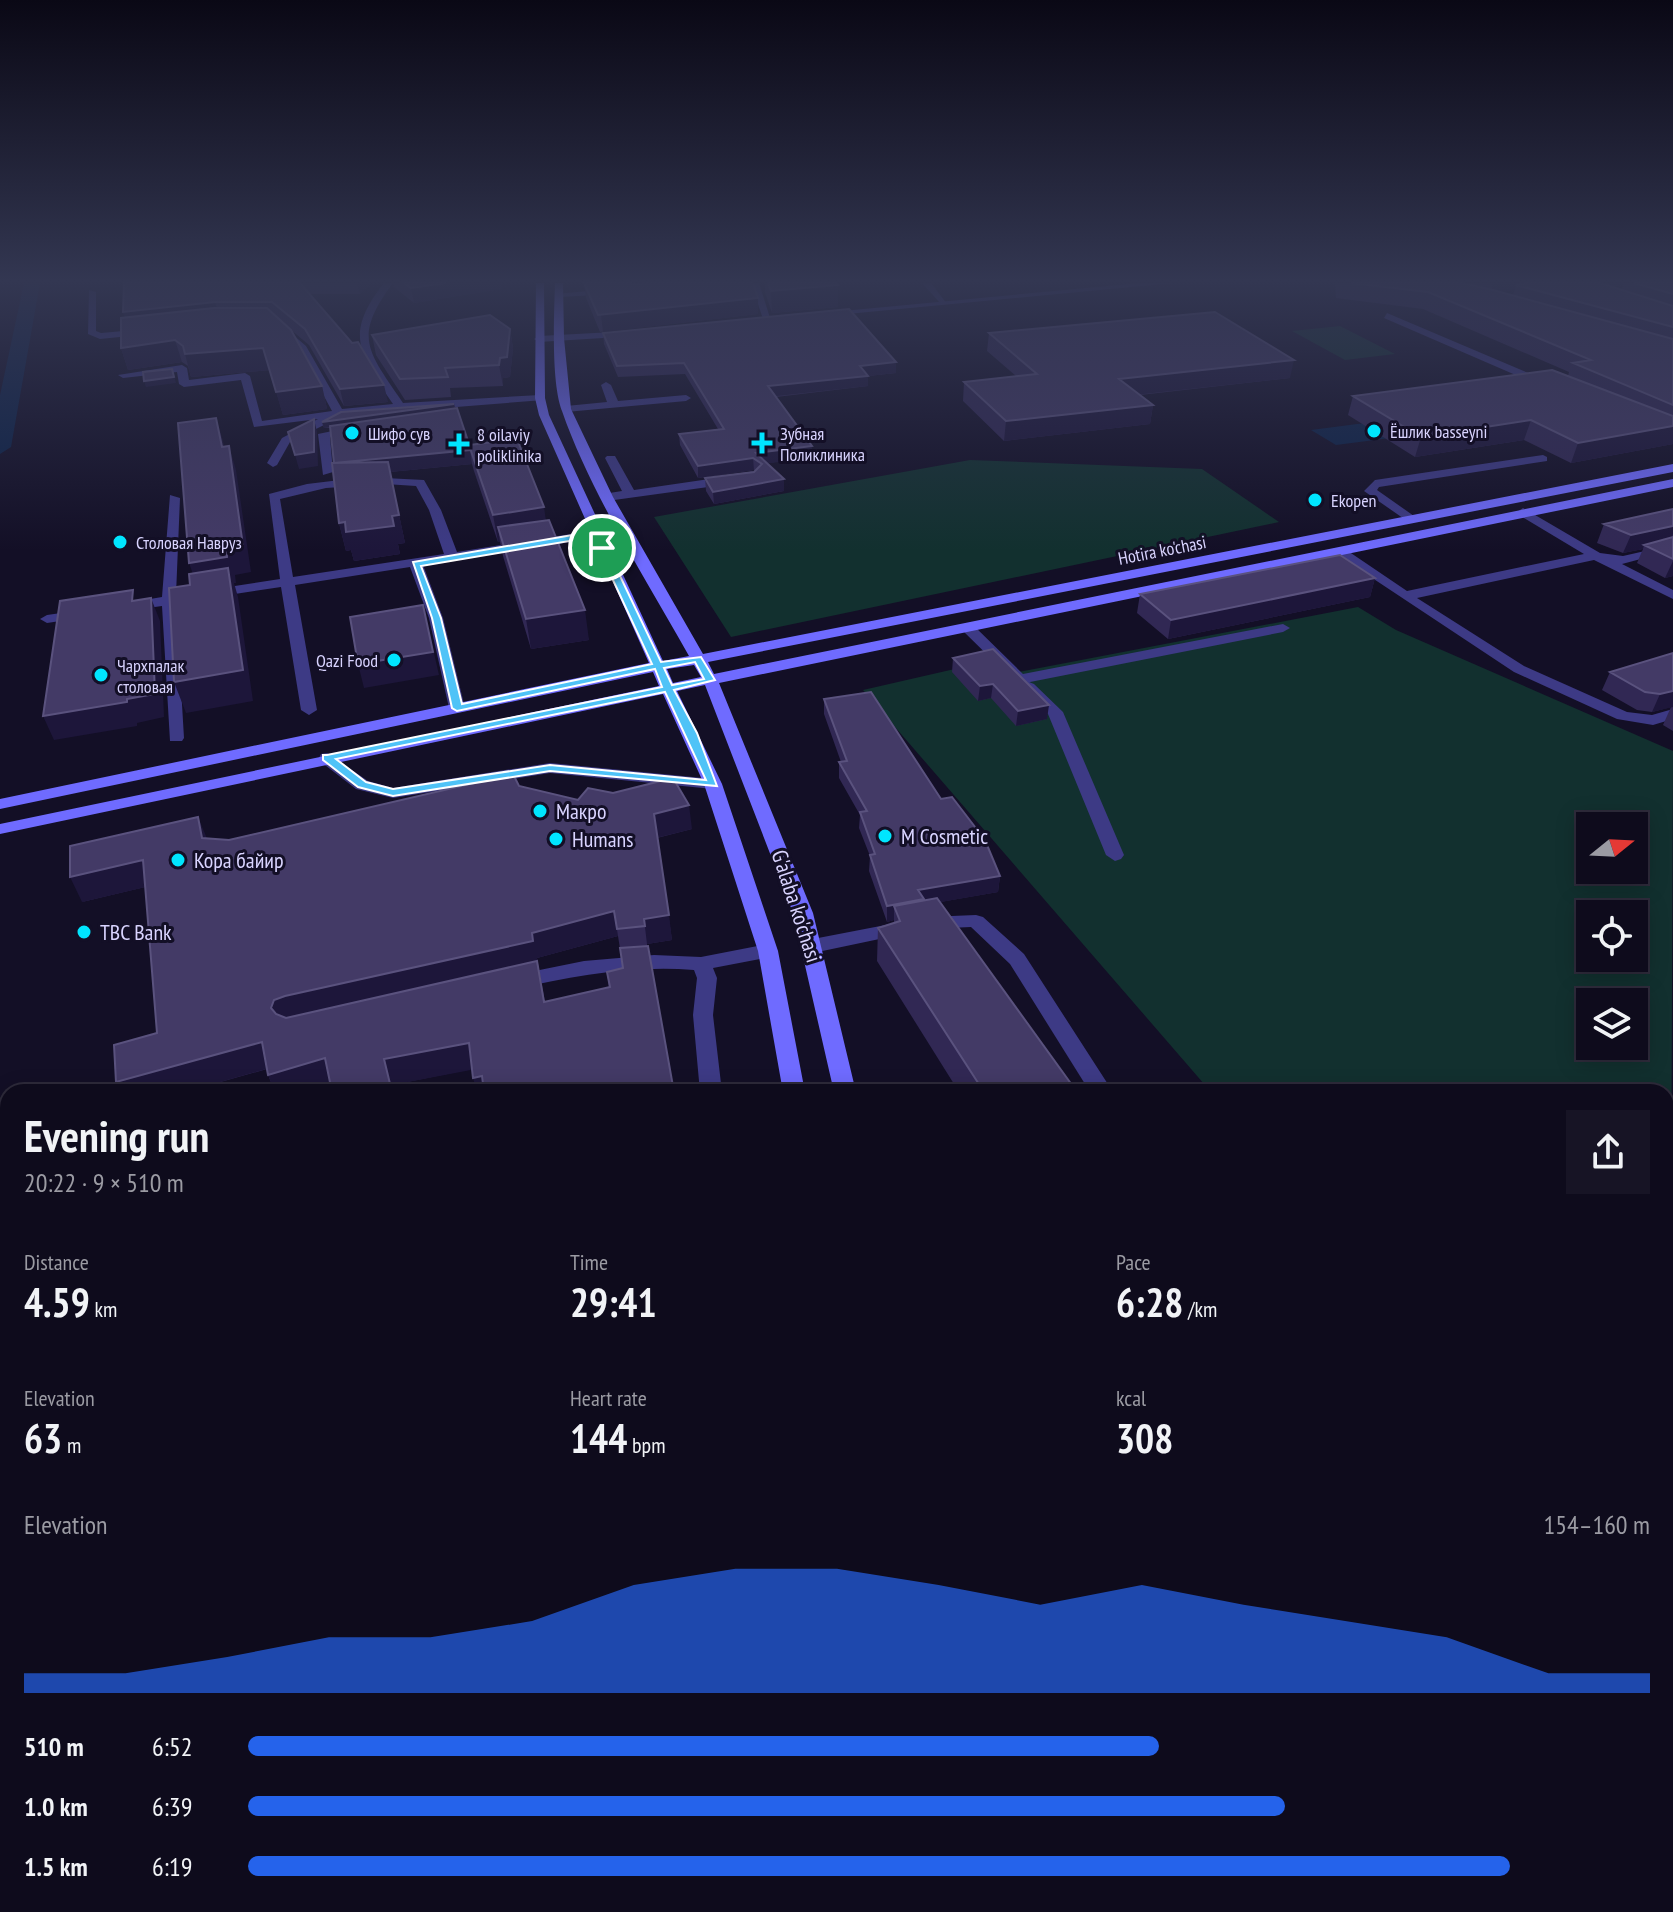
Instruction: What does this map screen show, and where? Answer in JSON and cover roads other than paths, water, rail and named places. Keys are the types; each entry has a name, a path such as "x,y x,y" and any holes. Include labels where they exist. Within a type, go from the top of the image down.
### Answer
{"main road":[{"path":"540,372 540,398 596,534 658,666"},
{"path":"562,372 566,409 607,497 697,659"},
{"name":"Hotira ko'chasi","path":"4,804 658,666 1673,468"},
{"name":"Hotira ko'chasi","path":"0,829 327,758 1673,483"},
{"name":"G'alaba ko'chasi","path":"697,659 731,726 813,946 843,1084"},
{"name":"G'alaba ko'chasi","path":"658,666 713,784 768,951 793,1084"}],"street":[{"path":"123,375 146,372"},
{"path":"183,372 184,384 245,376 258,425 400,406 540,398"},
{"path":"316,372 339,413"},
{"path":"378,372 400,406"},
{"path":"1521,372 1559,388"},
{"path":"606,385 614,405"},
{"path":"566,409 686,398"},
{"path":"446,417 489,411 501,400"},
{"path":"273,463 286,440 339,413"},
{"path":"327,472 324,434 363,428"},
{"path":"611,458 630,494"},
{"path":"1410,519 1370,491 1375,484 1543,459"},
{"path":"607,497 742,479"},
{"path":"309,710 273,497 287,492 375,481 420,483 435,510 452,557"},
{"path":"174,498 169,600 176,738"},
{"path":"1523,512 1596,556 1673,595"},
{"path":"108,610 596,534"},
{"path":"1405,596 1596,556 1623,560 1662,549"},
{"path":"1337,550 1519,669 1623,716 1653,720 1673,714"},
{"path":"416,564 436,618 457,708"},
{"path":"47,619 93,612"},
{"path":"967,627 1055,712 1115,855"},
{"path":"1020,679 1283,628"},
{"path":"327,758 362,785 393,793 550,768 713,784"},
{"path":"813,946 927,923 976,921 1017,959 1097,1084"},
{"path":"494,986 582,967 667,960 701,964 768,951"},
{"path":"701,964 707,978 703,1015 710,1084"}],"water":[{"name":"Ёшлик basseyni","path":"1411,417 1437,432 1336,445 1311,430"}],"waterway":[{"path":"0,447 15,372"}],"place":[{"name":"Ёшлик basseyni","path":"1374,431"},
{"name":"Шифо сув","path":"352,433"},
{"name":"Зубная Поликлиника","path":"762,443"},
{"name":"8 oilaviy poliklinika","path":"459,444"},
{"name":"Ekopen","path":"1315,500"},
{"name":"Столовая Навруз","path":"120,542"},
{"name":"Qazi Food","path":"394,660"},
{"name":"Чархпалак столовая","path":"101,675"},
{"name":"Макро","path":"540,811"},
{"name":"M Cosmetic","path":"885,836"},
{"name":"Humans","path":"556,839"},
{"name":"Кора байир","path":"178,860"},
{"name":"TBC Bank","path":"84,932"}]}
